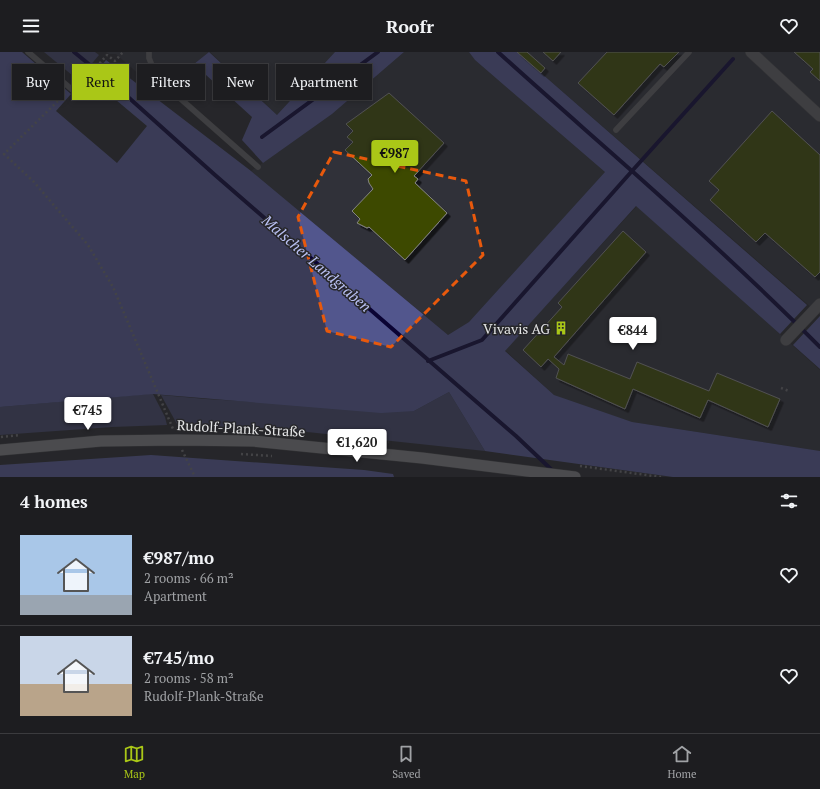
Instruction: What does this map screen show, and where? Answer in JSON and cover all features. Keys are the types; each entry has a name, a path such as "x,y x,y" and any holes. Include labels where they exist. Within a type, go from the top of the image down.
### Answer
{"main road":[{"name":"Rudolf-Plank-Straße","path":"0,450 101,441 178,440 268,443 422,458 575,477"}],"street":[{"path":"751,52 820,116"},
{"path":"786,340 820,304"}],"lane":[{"path":"28,52 72,90"},
{"path":"149,52 149,58 157,78 258,167"},
{"path":"616,130 688,52"}],"path":[{"path":"103,52 115,61 124,52"},
{"path":"99,64 107,56"},
{"path":"4,154 72,92"},
{"path":"0,153 4,154 34,182 88,245 113,286 195,477"},
{"path":"781,388 789,391"},
{"path":"578,466 661,477"}],"highlighted area":[{"path":"334,152 466,181 483,255 391,347 327,331 298,217"}],"shaded area":[{"path":"0,52 22,52 36,64 12,64 12,100 64,100 64,88 71,94 56,111 117,163 147,126 116,100 129,100 129,78 137,84 137,100 158,100 251,171 448,335 469,322 605,172 475,60 469,52 517,52 807,305 780,334 636,206 505,351 554,395 632,422 820,451 820,477 673,477 485,451 449,392 414,411 381,413 153,394 0,407"},
{"path":"44,52 95,52 99,55 91,64 72,64 72,75 64,68 64,64 59,64"},
{"path":"106,52 209,52 194,64 137,64 137,73 116,54 109,54"},
{"path":"209,52 222,64 213,64 213,81 205,74 205,64 194,64"},
{"path":"210,52 335,52 324,64 276,64 276,100 291,100 277,115 261,100 268,100 268,64 223,64"},
{"path":"335,52 404,52 372,80 372,64 324,64"},
{"path":"404,52 469,52 475,60 605,172 469,322 448,335 251,171 332,114 348,100 372,100 372,80"},
{"path":"517,52 820,52 820,315 623,144"},
{"path":"106,60 111,64 103,64"},
{"path":"233,100 261,100 277,115 291,100 348,100 332,114 263,163 242,140 252,117"},
{"path":"637,206 820,370 820,451 632,422 574,404 554,395 505,350"},
{"path":"820,316 820,369 793,345"},
{"path":"449,392 485,451 270,428 178,426 161,395 414,411"},
{"path":"153,394 165,417 167,425 112,427 0,435 0,407"},
{"path":"151,455 364,470 393,474 394,477 0,477 0,465"}],"building":[{"path":"517,52 527,52 545,68 541,73"},
{"path":"543,52 561,52 553,61"},
{"path":"607,52 679,52 664,67 660,64 614,115 578,83"},
{"path":"794,52 820,52 820,81 810,72 813,69"},
{"path":"389,93 444,143 414,176 418,179 415,183 447,213 405,260 369,227 367,228 357,223 360,219 352,211 373,189 368,179 372,175 345,150 353,142 347,137 353,131 346,124"},
{"path":"772,111 820,155 820,272 815,277 765,233 756,242 710,200 719,190 709,181"},
{"name":"Vivavis AG","path":"623,231 646,252 554,357 564,365 568,354 630,379 637,362 709,391 717,373 780,399 768,427 708,400 700,418 633,389 625,409 556,378 559,369 548,359 541,367 523,350 562,307 558,303"}],"waterway":[{"name":"Malscher Landgraben","path":"74,52 118,88 215,175 516,436 554,472"},
{"path":"262,137 378,52"},
{"path":"498,52 704,236 820,347"},
{"path":"428,361 482,340 733,59"}],"place":[{"name":"Vivavis AG","path":"561,328"}]}
